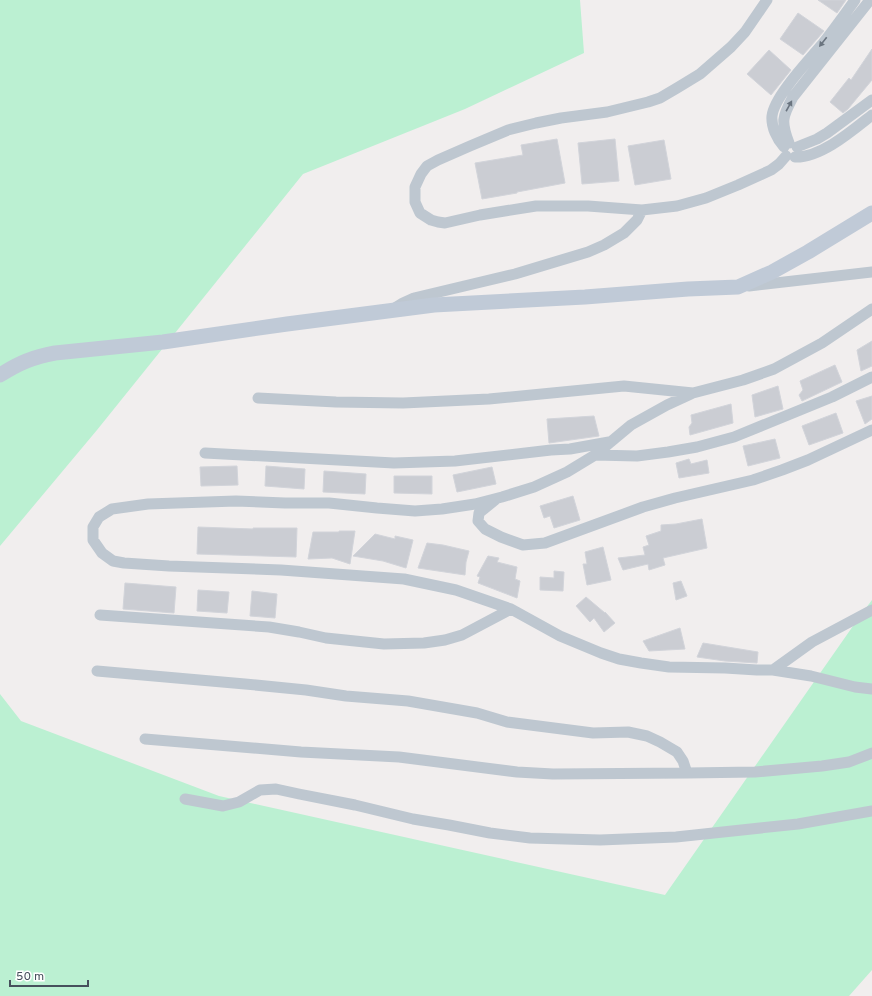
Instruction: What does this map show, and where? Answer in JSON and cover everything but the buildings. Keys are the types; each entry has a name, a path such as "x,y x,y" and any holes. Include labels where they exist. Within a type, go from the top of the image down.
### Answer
{"main road":[{"path":"0,375 27,360 55,353 163,342 434,305 738,287 772,272 872,213"}],"street":[{"path":"768,0 745,32 731,48 700,74 654,100 626,108 589,115 561,118 508,130 464,148 427,166 421,174 415,187 415,202 420,213 431,220 445,223 480,215 536,206 588,206 642,210 677,206 706,198 771,170 779,164 790,150 827,133 872,100"},
{"path":"844,25 855,0"},
{"path":"870,0 844,25 787,87 777,103 772,116 772,123 776,135 790,150 800,157 815,154 844,136 872,115"},
{"path":"838,124 844,136"},
{"path":"393,310 414,298 515,274 559,261 604,245 624,233 632,226 642,210"},
{"path":"738,287 872,272"},
{"path":"872,309 822,343 774,369 743,380 693,393 667,405 632,425 595,455 567,472 534,486 498,498 475,504 415,511 329,503 236,501 148,504 112,509 99,517 93,527 93,540 102,553 114,561 170,566 281,570 404,579 456,590 511,610 560,636 620,659 670,667 773,670 811,676 855,687 872,689"},
{"path":"861,317 872,322"},
{"path":"595,455 636,456 668,452 697,447 734,437 832,397 872,377"},
{"path":"258,398 336,402 403,403 489,399 624,386 693,393"},
{"path":"498,498 479,513 478,520 485,529 523,545 545,543 643,507 753,480 782,470 808,460 872,430"},
{"path":"205,453 401,462 455,460 570,449 611,442"},
{"path":"100,615 269,627 326,638 384,644 424,643 445,640 462,635 511,610"},
{"path":"773,670 812,642 872,610"},
{"path":"97,671 245,684 306,690 346,696 408,701 477,714 507,722 593,733 628,732 647,736 677,752 683,761 687,773"},
{"path":"145,739 301,752 399,757 517,772 553,774 755,772 849,762 872,753"},
{"path":"185,799 223,806 239,802 260,790 276,789 355,805 413,819 490,833 530,838 600,840 676,837 798,824 872,811"}],"green space":[{"path":"0,0 580,0 584,53 465,109 303,174 97,430 0,546"},
{"path":"872,600 872,970 849,996 0,996 0,694 21,721 219,796 665,895"}]}
